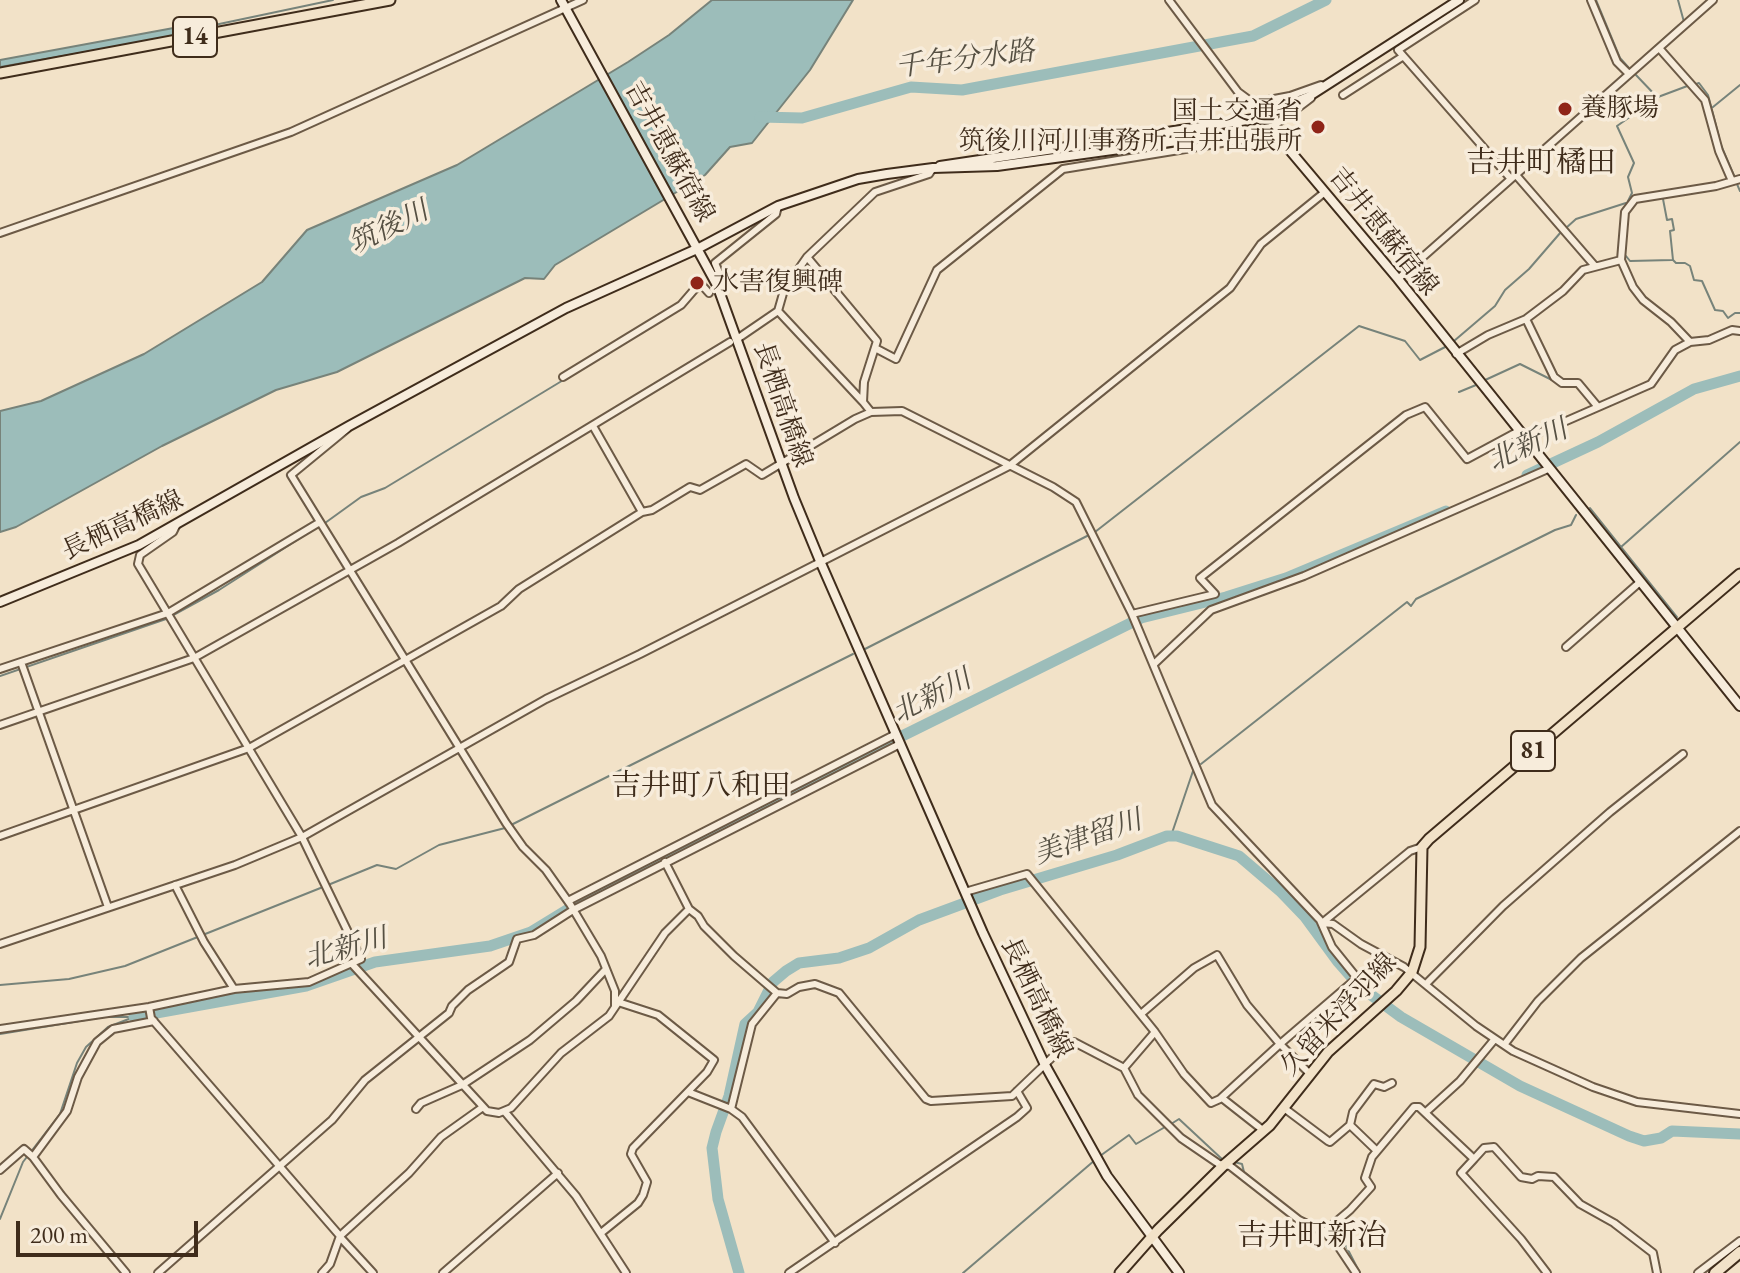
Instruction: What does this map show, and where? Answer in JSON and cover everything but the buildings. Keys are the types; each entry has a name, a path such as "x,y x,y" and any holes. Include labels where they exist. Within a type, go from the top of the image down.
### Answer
{"highway":[{"path":"1715,1273 1740,1252"}],"main road":[{"name":"14","path":"0,73 390,0"},
{"name":"吉井恵蘇宿線","path":"561,0 697,245 778,206 858,179 933,168 997,166 1274,131 1398,279 1740,706"},
{"path":"933,168 1254,119 1285,108 1333,81 1459,0"},
{"name":"長栖高橋線","path":"0,602 139,545 566,308 697,245 736,334 820,561 978,922 1045,1065 1095,1156 1179,1273"},
{"name":"81","path":"1422,847 1740,574"},
{"name":"久留米浮羽線","path":"1120,1273 1224,1165 1264,1131 1347,1033 1396,991 1412,972 1420,947 1422,847"}],"street":[{"path":"0,233 291,132 583,0"},
{"path":"1169,0 1238,92 1253,103 1290,96 1333,81"},
{"path":"1475,0 1398,50 1565,229 1594,265"},
{"path":"1591,0 1617,62 1629,74"},
{"path":"1398,279 1713,0"},
{"path":"1659,48 1705,100 1719,151 1737,179 1632,202 1625,212 1621,260 1633,287 1643,300 1690,342"},
{"path":"1343,95 1402,57"},
{"path":"875,348 896,359 937,270 1063,169 1274,131 1333,81"},
{"path":"740,337 778,311 784,290 807,257 875,192 929,174 933,168"},
{"path":"0,944 235,865 302,837 546,699 1009,466 1230,288 1261,244 1325,192"},
{"path":"725,287 715,263 776,214 778,206"},
{"path":"807,257 877,341 864,382 863,402"},
{"path":"1451,348 1526,319 1563,291 1583,270 1621,260"},
{"path":"563,377 681,305 700,283 709,293"},
{"path":"778,311 871,412"},
{"path":"1526,319 1554,377 1562,383 1578,383 1598,407"},
{"path":"1525,439 1651,384 1675,350 1690,342 1709,340 1732,330 1740,331"},
{"path":"0,725 194,658 351,570 730,342"},
{"path":"1132,614 1215,594 1200,578 1406,415 1425,407 1467,459 1519,431"},
{"path":"0,836 249,748 501,606 519,589 642,512 652,510 690,487 700,490 746,464 762,475 839,427 871,412 902,411 929,422 1076,502 1132,614 1212,805 1322,923 1332,947 1357,978 1222,1098 1211,1103 1184,1074 1141,1014 1027,874 965,892"},
{"path":"349,426 343,435 291,475 508,826 546,870 570,905 606,969 617,1004"},
{"path":"593,426 642,512"},
{"path":"1154,664 1211,610 1304,576 1546,466"},
{"path":"0,669 168,613 320,522"},
{"path":"30,1154 67,1111 78,1077 97,1042 113,1029 234,989 309,982 353,966 361,959 302,837 138,564 140,555 173,532 177,524"},
{"path":"1566,647 1640,582"},
{"path":"21,662 108,907"},
{"path":"570,905 665,862 898,740"},
{"path":"158,1273 332,1120 365,1080 449,1013 468,990 509,962 517,939 534,935 570,905 898,740"},
{"path":"1426,984 1503,906 1610,812 1683,754"},
{"path":"1504,1045 1538,1001 1581,958 1740,831"},
{"path":"1322,923 1410,851 1422,847"},
{"path":"665,862 689,909 734,956 776,991 787,994 799,987 815,984 839,993 926,1099 1012,1096 1065,1045 1074,1042 1124,1068 1138,1095 1163,1121 1200,1152 1219,1164 1230,1166 1299,1220 1324,1232 1338,1246 1356,1273"},
{"path":"175,885 200,936 234,989"},
{"path":"353,966 483,1107 495,1113 505,1112 561,1053 609,1016 665,933 689,909"},
{"path":"1322,923 1333,924 1412,972 1494,1040 1593,1087 1637,1102 1740,1114"},
{"path":"1141,1014 1194,968 1217,955 1247,1005 1310,1074"},
{"path":"416,1109 421,1103 462,1085 530,1040 576,1001 606,969"},
{"path":"730,1109 752,1024 776,991"},
{"path":"601,1233 638,1203 643,1195 647,1182 631,1154 633,1148 713,1065 714,1060 658,1015 617,1004"},
{"path":"0,1029 151,1014"},
{"path":"151,1014 373,1273"},
{"path":"1124,1068 1155,1032"},
{"path":"1426,1112 1460,1081 1494,1040"},
{"path":"1284,1108 1330,1142 1350,1125 1353,1112 1374,1084 1384,1087 1392,1083"},
{"path":"789,1273 1017,1117 1027,1108 1017,1091"},
{"path":"688,1092 742,1117 835,1243"},
{"path":"1222,1098 1264,1131"},
{"path":"322,1273 330,1264 340,1236 409,1173 441,1137 483,1107"},
{"path":"1324,1232 1371,1187 1365,1178 1372,1157 1414,1107 1426,1112 1474,1159"},
{"path":"505,1112 558,1173 626,1273"},
{"path":"1350,1125 1377,1151"},
{"path":"1547,1273 1521,1239 1461,1173 1484,1148 1494,1147 1521,1177 1554,1177 1580,1204 1614,1223 1653,1253 1657,1273"},
{"path":"0,1170 24,1149 126,1273"},
{"path":"443,1273 558,1173"},
{"path":"1698,1273 1740,1241"}],"water":[{"name":"筑後川","path":"712,0 853,0 810,70 752,143 730,147 705,175 555,265 544,279 525,278 337,372 276,390 162,446 16,527 0,532 0,411 41,401 144,354 262,282 307,230 457,165 628,62 669,35"},
{"path":"206,22 206,31 0,67 0,60"}],"waterway":[{"path":"205,27 333,0"},
{"name":"千年分水路","path":"760,117 802,118 911,87 962,90 1253,36 1326,0"},
{"path":"1596,0 1620,58 1629,68"},
{"path":"1678,0 1684,22 1708,0"},
{"path":"1629,70 1679,25"},
{"path":"1635,74 1657,97"},
{"path":"1696,84 1699,83 1708,95 1719,137"},
{"path":"1628,201 1632,193 1628,177 1634,163 1617,126 1658,97 1690,85"},
{"path":"1713,107 1740,85"},
{"path":"1720,143 1735,178"},
{"path":"1737,184 1740,191"},
{"path":"1636,202 1712,190"},
{"path":"1663,199 1667,220 1672,219 1674,230 1670,231 1673,260 1690,266 1694,280 1702,281 1715,310 1723,311 1728,318 1740,313"},
{"path":"1566,228 1576,219 1629,202"},
{"path":"1454,341 1495,306 1505,290 1529,269 1561,232"},
{"path":"1626,238 1626,247"},
{"path":"1399,273 1431,246"},
{"path":"1626,256 1630,261 1672,260"},
{"path":"325,523 361,497 385,488 679,310"},
{"path":"1095,532 1359,326 1405,341 1420,360 1449,345"},
{"path":"1483,381 1520,364 1556,382"},
{"name":"北新川","path":"1527,475 1598,442 1694,389 1740,376"},
{"path":"1459,392 1476,385"},
{"path":"1621,547 1740,442"},
{"path":"1590,508 1677,617"},
{"name":"北新川","path":"134,1017 306,986 375,962 490,946 531,932 598,891 1141,618 1286,578 1446,511"},
{"path":"1201,764 1407,602 1411,606 1416,599 1571,525 1576,515"},
{"path":"0,676 166,619 219,590 319,526"},
{"path":"865,649 1089,535"},
{"path":"511,825 853,654"},
{"path":"1171,836 1193,771"},
{"path":"328,885 377,865 396,869 439,845 505,828"},
{"name":"美津留川","path":"739,1273 718,1199 712,1148 729,1096 745,1024 758,1012 773,982 799,963 839,958 869,948 919,920 1000,890 1117,855 1167,836 1177,836 1239,856 1305,917 1359,986 1401,1017 1520,1086 1644,1141 1661,1138 1672,1131 1740,1134"},
{"path":"0,985 69,979 125,966 323,887"},
{"path":"0,1034 104,1017 129,1017"},
{"path":"0,1219 23,1162 60,1114 77,1063 86,1047 108,1027 134,1017"},
{"path":"1171,1124 1179,1119 1223,1160"},
{"path":"1100,1156 1129,1135 1136,1144 1165,1127"},
{"path":"963,1273 1095,1160"},
{"path":"1234,1162 1242,1164 1244,1172 1299,1216 1331,1232 1346,1246 1360,1273"}],"place":[{"name":"養豚場","path":"1565,109"},
{"name":"国土交通省 筑後川河川事務所 吉井出張所","path":"1318,127"},
{"name":"水害復興碑","path":"697,283"}],"district":[{"name":"吉井町橘田","path":"1541,164"},
{"name":"吉井町八和田","path":"701,787"},
{"name":"吉井町新治","path":"1312,1237"}]}
